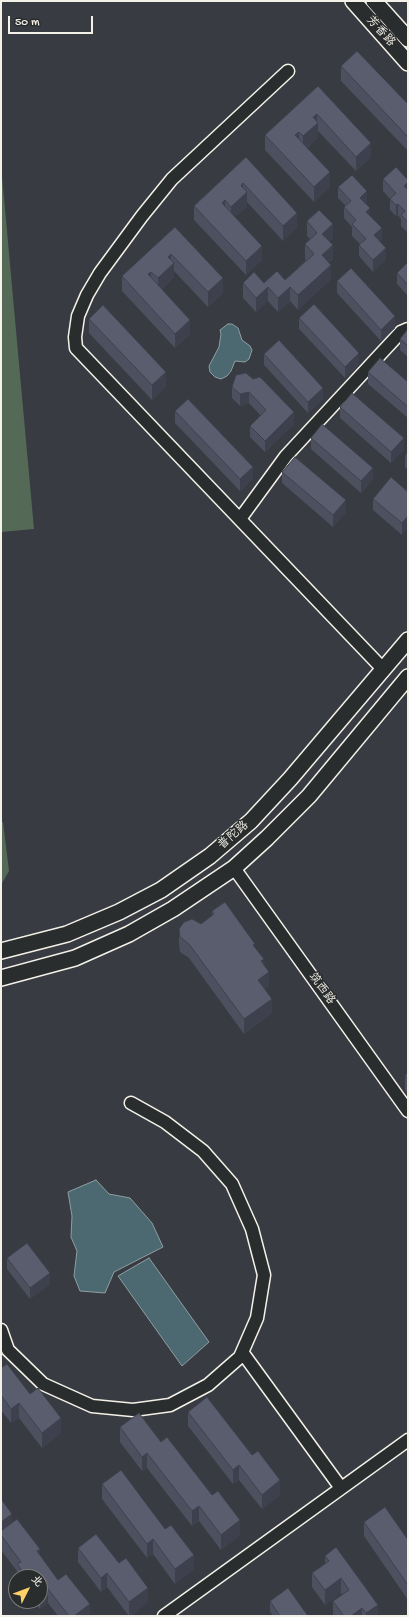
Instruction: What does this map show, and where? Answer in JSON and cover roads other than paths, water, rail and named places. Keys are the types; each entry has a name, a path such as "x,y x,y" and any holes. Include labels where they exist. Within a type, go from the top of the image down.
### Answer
{"main road":[{"name":"芳香路","path":"353,1 408,63"},
{"name":"芳香路","path":"374,1 408,39"},
{"name":"普陀路","path":"1,951 66,934 119,912 161,890 210,856 251,821 290,779 408,640"},
{"name":"普陀路","path":"1,978 75,958 129,934 173,909 234,868 267,838 308,796 408,677"}],"street":[{"path":"288,71 172,179 142,216 100,274 87,295 78,316 75,337 76,348 383,670"},
{"path":"240,520 286,456 400,332 408,329"},
{"name":"筑西路","path":"234,868 408,1111"},
{"path":"1,1330 4,1353 43,1384 92,1406 133,1410 170,1405 208,1385 240,1357 257,1318 264,1275 252,1229 232,1184 203,1151 165,1122 131,1102"},
{"path":"242,1352 341,1488"},
{"path":"164,1616 408,1440"}],"water":[{"path":"228,324 232,324 238,328 242,340 250,346 252,350 249,359 245,362 235,361 231,371 227,376 221,379 215,377 210,372 209,366 219,347 221,334 220,330"},
{"path":"96,1180 109,1194 130,1198 152,1223 163,1247 114,1272 105,1293 80,1291 74,1276 77,1251 71,1237 72,1216 68,1192"},
{"path":"149,1258 209,1342 182,1366 118,1276"}]}
